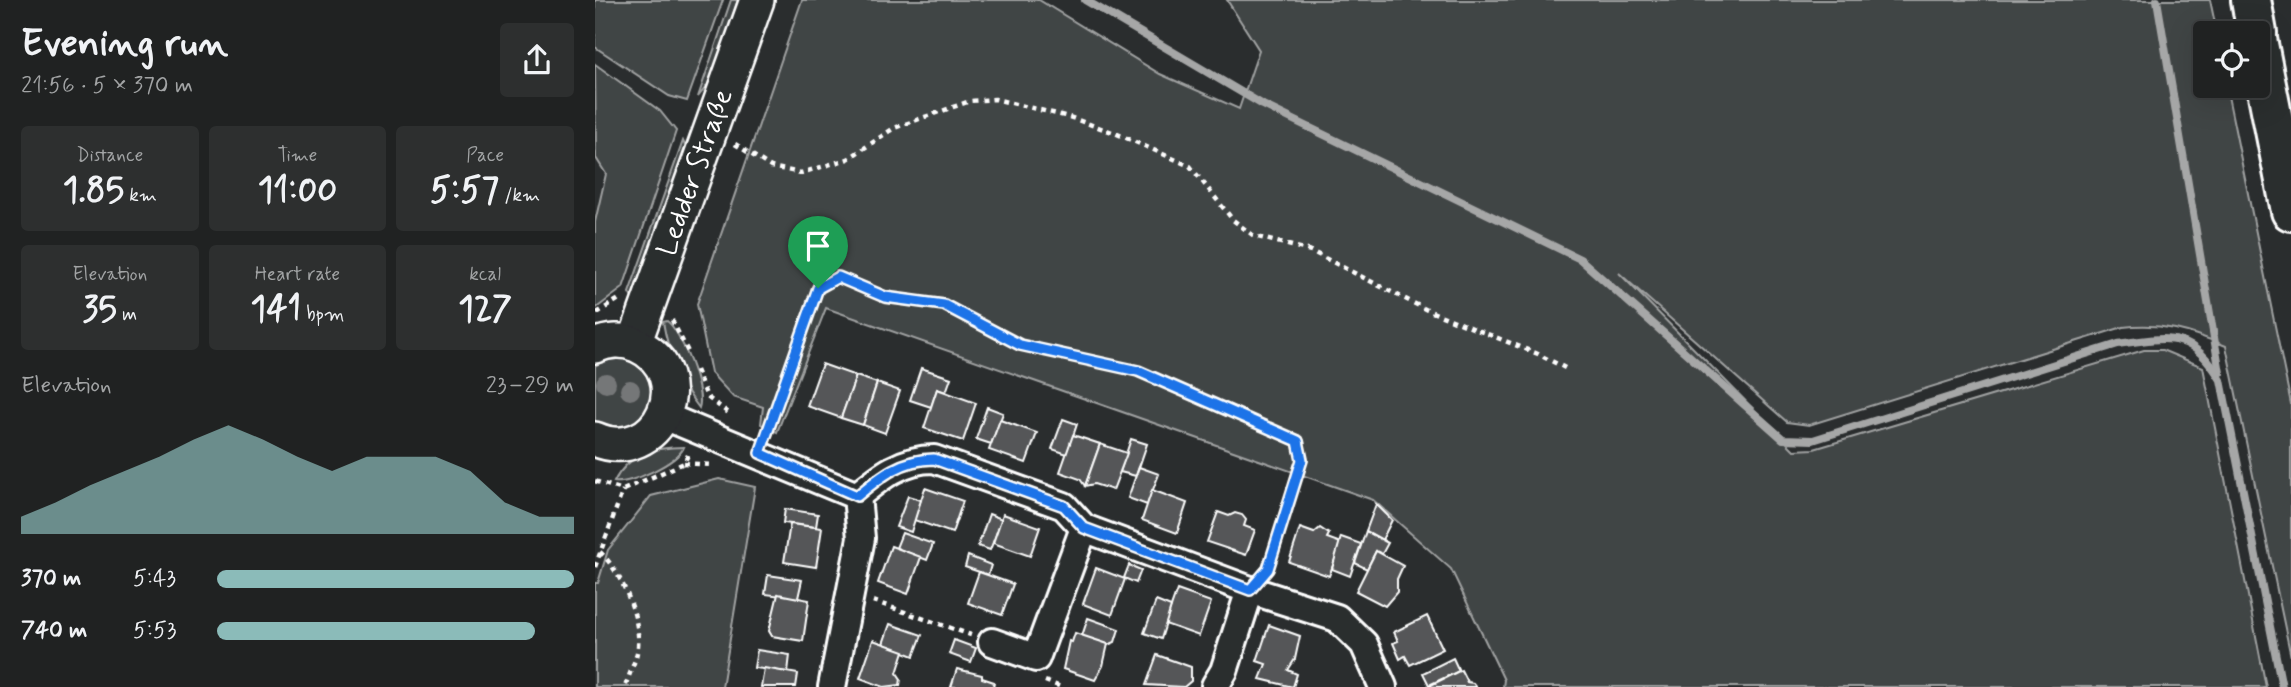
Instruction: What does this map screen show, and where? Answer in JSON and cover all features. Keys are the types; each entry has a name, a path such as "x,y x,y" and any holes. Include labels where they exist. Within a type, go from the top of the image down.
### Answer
{"highway":[{"path":"2251,0 2254,21"},
{"path":"2269,98 2291,211"}],"main road":[{"name":"Ledder Straße","path":"634,344 757,0"},
{"path":"595,346 617,341 634,344 657,360 669,387 664,416 643,438 628,444 596,443"}],"street":[{"path":"664,416 760,453 857,496"},
{"path":"857,496 885,473 914,459 934,459 1064,506 1084,528 1250,590 1337,618 1364,644 1383,687"},
{"path":"832,687 861,538 857,496"},
{"path":"992,642 1036,658 1084,528"},
{"path":"1215,686 1223,671 1250,590"}],"path":[{"path":"712,132 771,167 801,173 848,159 894,128 970,101 995,99 1069,117 1115,133 1190,166 1233,220 1254,236 1311,251 1427,310 1538,354 1565,368"},
{"path":"760,453 818,288 838,277 885,297 944,305 1020,345 1138,371 1298,441 1302,460 1268,569 1250,590"},
{"path":"595,567 623,490"},
{"path":"600,552 614,564 624,587 636,633 638,645 625,687"},
{"path":"849,593 992,642"}],"shaded area":[{"path":"595,0 723,0 687,101 669,96 595,47"},
{"path":"731,0 738,0 710,82 698,97"},
{"path":"802,0 1039,0 1160,74 1239,109 1259,50 1227,0 2210,0 2214,21 2193,21 2193,98 2228,98 2291,404 2291,657 2226,346 2188,332 2150,326 2123,327 1809,425 1787,422 1619,273 1794,450 1814,449 2144,350 2162,350 2203,367 2266,687 1503,687 1504,680 1451,569 1373,500 826,308 777,432 761,424 763,407 733,397 711,373 697,304"},
{"path":"595,64 660,111 676,131 623,288 595,309 595,222 606,174 596,158"},
{"path":"683,141 687,150 632,298 629,293"},
{"path":"667,321 679,336 691,362 699,389 699,408 686,389 672,356 663,322"},
{"path":"619,357 637,365 648,377 651,391 649,406 641,418 629,426 613,427 595,421 595,366 608,358"},
{"path":"684,447 672,460 652,472 631,480 614,482 627,465 643,454"},
{"path":"719,479 755,487 722,687 595,687 595,583 598,583 608,550 651,496"}],"building":[{"path":"822,364 856,376 841,418 807,406"},
{"path":"921,368 951,378 946,392 937,389 931,407 910,400"},
{"path":"856,376 877,383 863,425 841,418"},
{"path":"877,383 900,391 885,433 863,425"},
{"path":"937,389 976,403 963,441 924,428"},
{"path":"987,407 1003,413 991,444 976,439"},
{"path":"1063,419 1077,424 1067,454 1052,449"},
{"path":"1000,420 1037,433 1026,463 989,450"},
{"path":"1073,435 1100,444 1085,486 1080,479 1060,472"},
{"path":"1131,439 1147,444 1136,476 1120,472"},
{"path":"1100,444 1127,453 1113,490 1094,484 1085,486"},
{"path":"1139,467 1159,474 1147,505 1128,498"},
{"path":"925,488 963,501 952,533 914,520"},
{"path":"1152,490 1187,503 1177,533 1142,520"},
{"path":"908,496 921,500 911,532 896,527"},
{"path":"1376,504 1392,520 1382,540 1366,531"},
{"path":"785,509 818,514 816,527 783,523"},
{"path":"1218,512 1229,516 1235,513 1242,515 1246,520 1244,526 1255,530 1246,555 1207,542"},
{"path":"989,514 1002,519 990,550 978,546"},
{"path":"1003,514 1040,527 1030,556 993,543"},
{"path":"790,524 822,528 816,567 784,562"},
{"path":"1300,528 1314,533 1320,528 1329,534 1327,538 1341,543 1329,576 1289,562"},
{"path":"1366,531 1388,543 1382,554 1376,551 1367,569 1355,563"},
{"path":"902,533 933,544 927,560 896,548"},
{"path":"1341,537 1361,544 1350,576 1332,569"},
{"path":"891,546 921,557 908,594 878,583"},
{"path":"1376,551 1403,566 1397,579 1397,592 1385,606 1356,591"},
{"path":"968,556 991,565 988,575 965,567"},
{"path":"1129,565 1141,570 1136,583 1124,578"},
{"path":"1096,568 1125,579 1112,615 1083,604"},
{"path":"979,572 1013,584 1002,615 968,603"},
{"path":"768,575 802,580 798,598 765,594"},
{"path":"1177,590 1211,602 1199,636 1165,624"},
{"path":"778,594 809,600 803,641 772,636 769,631"},
{"path":"1156,601 1171,607 1161,639 1144,633"},
{"path":"1427,616 1443,649 1410,665 1405,656 1400,659 1393,643 1398,641 1394,632"},
{"path":"1088,618 1119,629 1115,642 1108,645 1082,636"},
{"path":"890,624 922,635 914,656 883,644"},
{"path":"1269,625 1300,636 1295,659 1288,670 1297,674 1293,687 1260,679 1266,664 1257,661"},
{"path":"1075,633 1108,644 1103,666 1095,680 1063,669 1069,641 1072,642"},
{"path":"873,640 904,651 897,673 901,679 900,685 884,687 860,678"},
{"path":"954,640 976,648 971,662 949,654"},
{"path":"757,650 790,655 788,672 754,668"},
{"path":"1157,655 1191,667 1191,681 1184,687 1146,685"},
{"path":"1453,658 1459,671 1429,685 1423,673"},
{"path":"764,668 798,674 796,687 761,687"},
{"path":"957,669 982,675 982,678 994,682 993,687 951,687"},
{"path":"1461,670 1467,682 1476,687 1427,687"}],"waterway":[{"path":"1085,0 1263,105 1580,259 1783,439 1813,440 2118,344 2166,339 2189,345 2200,352 2221,380 2282,687"},
{"path":"2157,0 2220,373"}],"route":[{"path":"838,277 885,297 944,305 1020,345 1138,371 1298,441 1302,460 1268,569 1250,590 1084,528 1064,506 934,459 914,459 885,473 857,496 760,453 818,288 838,277"}]}
